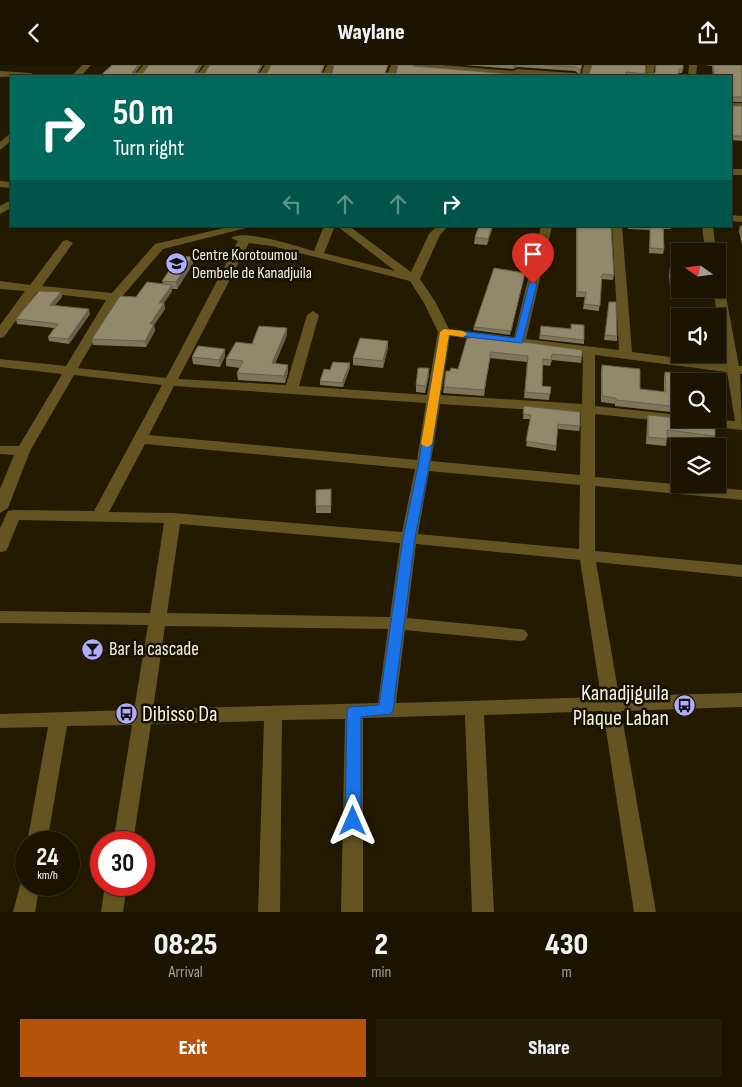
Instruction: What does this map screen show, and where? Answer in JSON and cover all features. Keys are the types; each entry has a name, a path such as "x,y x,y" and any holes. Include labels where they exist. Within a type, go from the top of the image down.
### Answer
{"street":[{"path":"0,73 6,65"},
{"path":"77,75 87,65"},
{"path":"139,75 148,65"},
{"path":"201,75 209,65"},
{"path":"413,65 560,75"},
{"path":"0,73 21,75"},
{"path":"0,147 10,137"},
{"path":"318,255 330,227"},
{"path":"343,227 414,279 430,303 444,332 423,466 409,538 396,623 386,710"},
{"path":"414,279 436,234 442,227"},
{"path":"518,341 547,227"},
{"path":"617,227 626,355"},
{"path":"707,227 710,243"},
{"path":"99,517 247,233"},
{"path":"0,547 4,513 23,451 115,297 159,246 200,238 247,233 267,241 414,279"},
{"path":"0,334 67,243"},
{"path":"0,285 115,297"},
{"path":"721,298 737,369 742,424 726,423"},
{"path":"291,390 313,315"},
{"path":"444,332 737,369"},
{"path":"589,350 587,555 645,912"},
{"path":"0,363 170,382 588,409 671,418"},
{"path":"140,439 742,495"},
{"path":"0,450 23,451"},
{"path":"4,513 173,518 409,538 742,571"},
{"path":"125,831 173,518"},
{"path":"0,617 396,623 519,635"},
{"path":"0,721 742,700"},
{"path":"474,708 483,912"},
{"path":"352,912 354,711"},
{"path":"269,912 273,714"},
{"path":"39,831 59,720"},
{"path":"24,912 27,896"},
{"path":"112,912 114,896"}],"building":[{"path":"112,65 138,65 132,73 143,73 149,65 200,65 194,73 205,73 210,65 261,65 257,73 267,73 271,65 324,65 321,73 332,73 334,65 388,65 385,73 396,73 398,65 412,65 510,74 510,75 101,75"},
{"path":"544,65 582,65 580,70 576,67"},
{"path":"592,65 646,65 645,74 626,72 625,75 521,74 589,74"},
{"path":"656,65 683,65 683,69 679,69 678,75 648,74 655,73"},
{"path":"713,65 742,65 742,97 732,97 732,75 715,75"},
{"path":"732,106 742,106 742,136 732,136"},
{"path":"479,227 492,227 488,239 475,237"},
{"path":"577,227 611,227 614,275 602,274 600,306 584,304 586,292 577,292"},
{"path":"650,227 663,227 664,249 650,248"},
{"path":"179,256 192,257 176,282 162,281"},
{"path":"494,268 525,273 511,331 474,327"},
{"path":"147,282 172,285 159,303 164,303 150,324 154,324 145,341 92,339 120,296 136,297"},
{"path":"39,291 61,292 50,305 89,309 68,339 48,337 58,324 16,319"},
{"path":"609,302 616,302 617,336 605,335"},
{"path":"571,324 584,325 584,340 540,335 541,326 571,329"},
{"path":"259,326 287,328 272,363 288,365 284,376 237,373 243,361 226,359 236,342 252,344"},
{"path":"471,335 582,350 582,357 552,354 551,360 543,359 542,386 551,387 550,394 525,392 528,356 491,352 484,390 444,387 446,371 450,371 451,368 458,369 467,338 470,338"},
{"path":"360,338 388,341 383,361 353,358"},
{"path":"198,346 225,349 219,360 192,357"},
{"path":"333,362 350,363 342,383 320,381 324,369 330,370"},
{"path":"602,365 640,369 640,389 666,392 665,372 679,373 671,373 671,406 616,400 616,398 602,396"},
{"path":"418,368 429,368 426,386 416,385"},
{"path":"524,406 580,412 580,426 558,424 556,446 526,441 531,415 523,414"},
{"path":"648,415 671,417 671,428 715,428 715,436 667,430 667,439 648,437"},
{"path":"331,489 331,506 316,506 316,490"}],"slow traffic":[{"path":"427,444 444,332 463,334"}],"place":[{"name":"Centre Korotoumou Dembele de Kanadjuila","path":"176,264"},
{"name":"Bar la cascade","path":"93,649"},
{"name":"Kanadjiguila Plaque Laban","path":"685,706"},
{"name":"Dibisso Da","path":"126,714"}],"route":[{"path":"353,821 354,711 386,710 396,623 409,538 423,466 444,332 518,341 533,284"}]}
